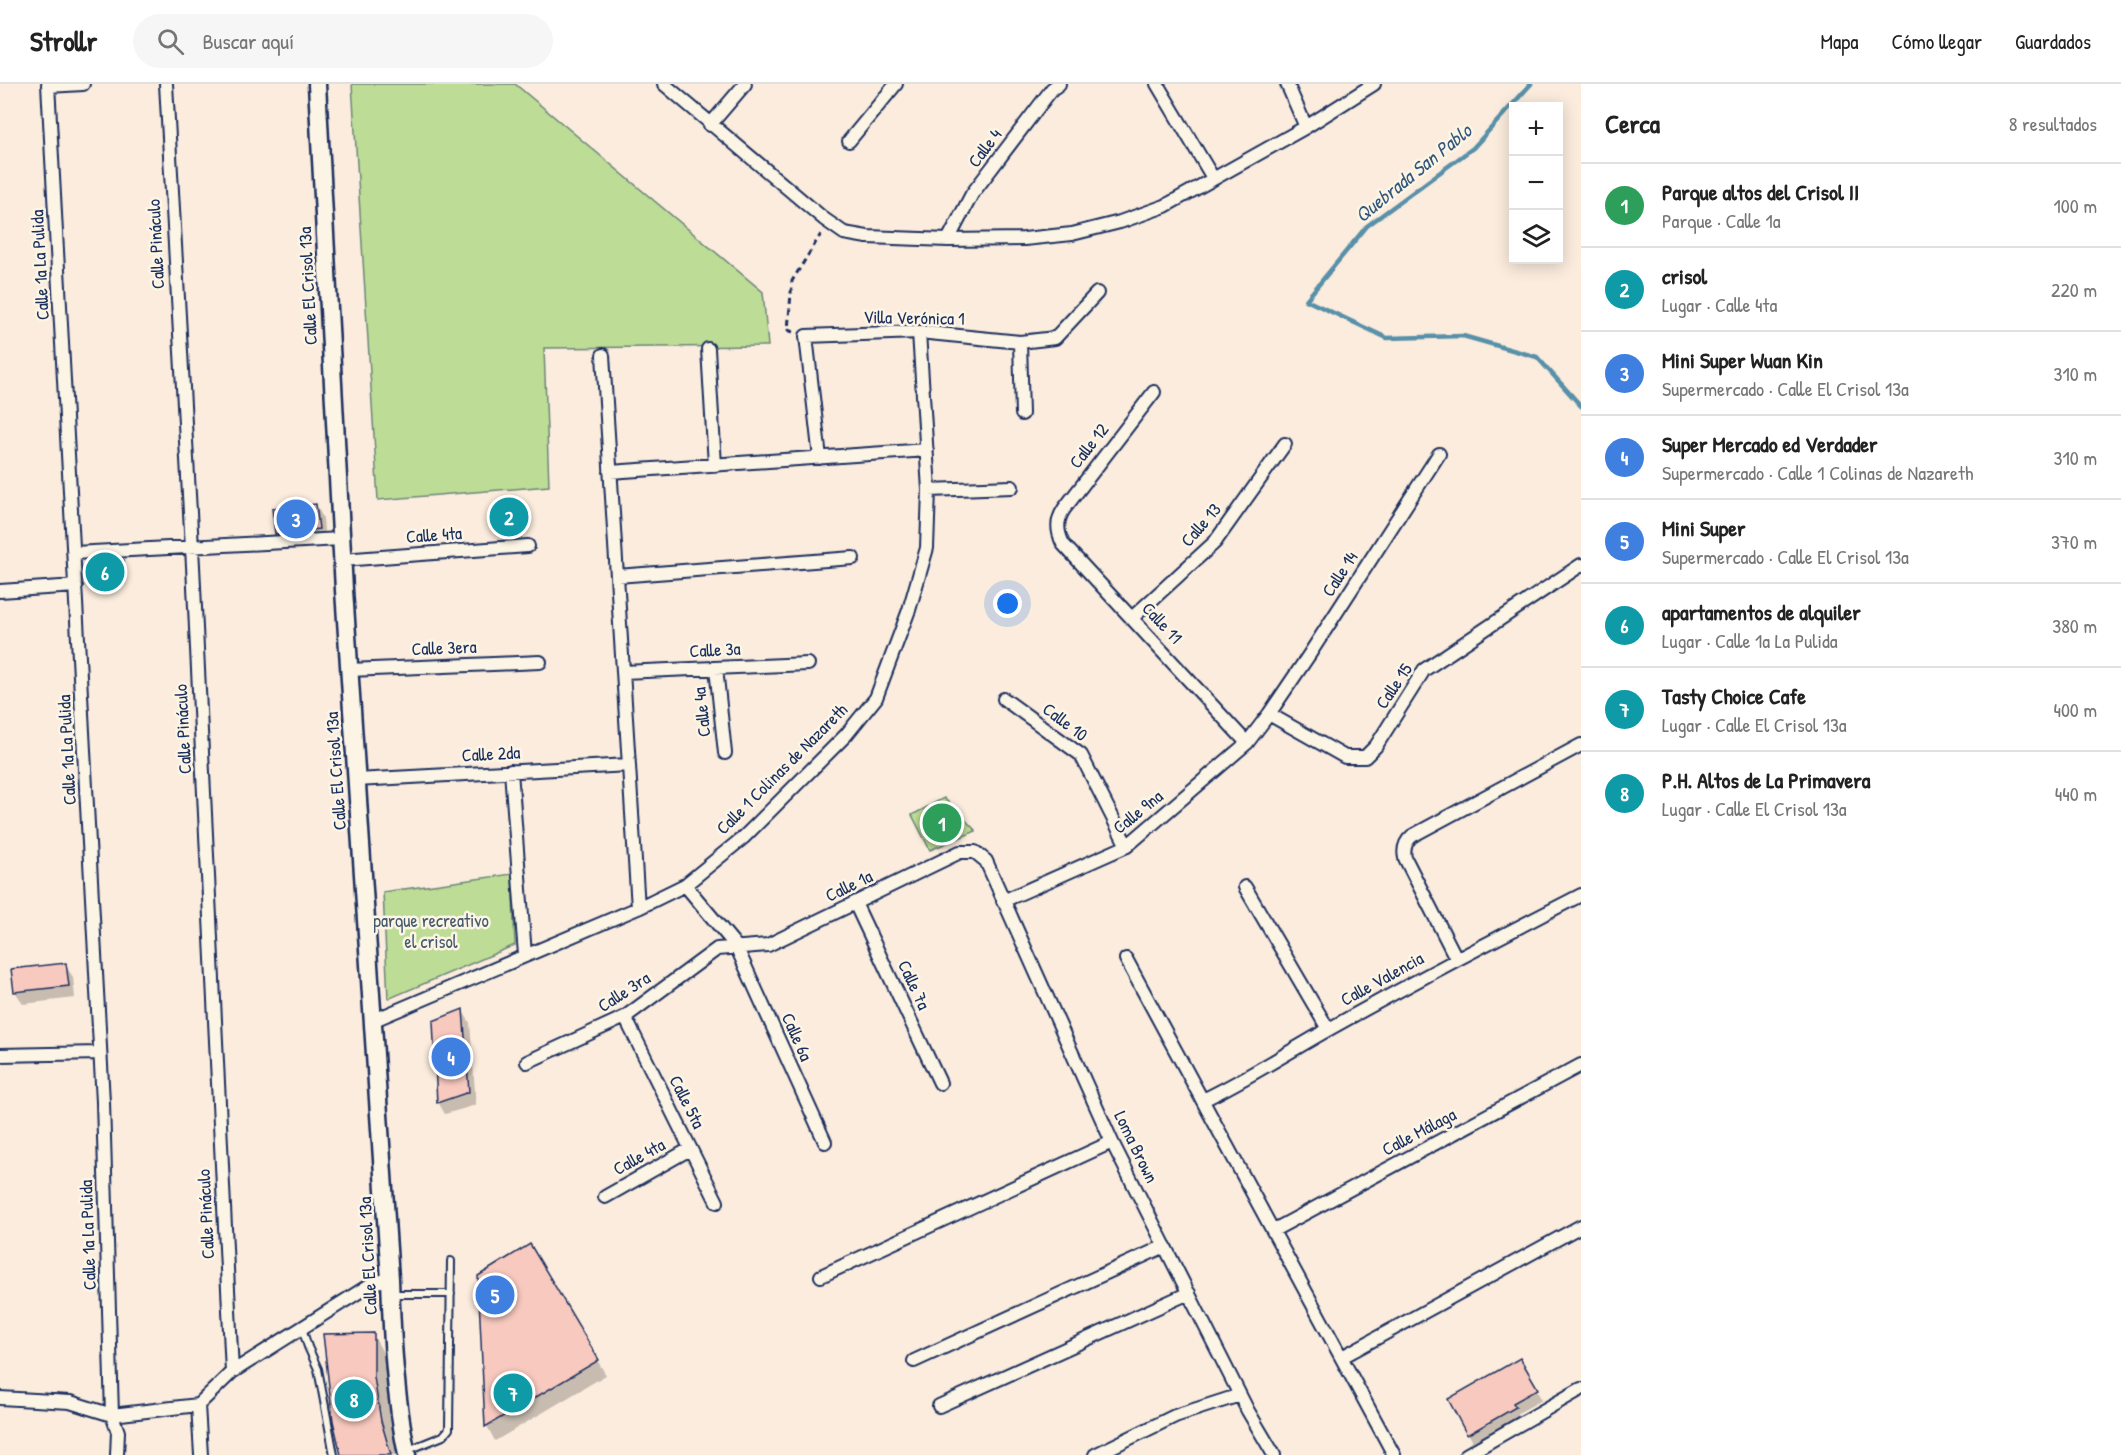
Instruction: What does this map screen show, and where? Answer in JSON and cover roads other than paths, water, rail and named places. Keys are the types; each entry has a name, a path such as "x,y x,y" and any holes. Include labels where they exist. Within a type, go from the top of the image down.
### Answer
{"street":[{"path":"48,85 83,84"},
{"name":"Calle Pináculo","path":"166,84 232,1372"},
{"name":"Calle El Crisol 13a","path":"317,84 356,780 398,1415 406,1453"},
{"path":"664,84 710,125 844,233 867,237 948,240 1024,239 1072,234 1120,222 1165,206 1306,127 1374,84"},
{"path":"710,125 745,84"},
{"path":"849,141 896,84"},
{"name":"Calle 4","path":"948,240 972,194 1052,89 1059,84"},
{"path":"1157,84 1213,178"},
{"path":"1287,84 1306,127"},
{"name":"Calle 1a La Pulida","path":"48,85 100,1053 112,1415"},
{"name":"Villa Verónica 1","path":"820,458 806,336 919,332 1020,342 1055,338 1097,294"},
{"name":"Calle 1 Colinas de Nazareth","path":"372,1021 638,908 685,885 744,837 846,735 876,698 909,610 927,548 929,490 919,332"},
{"path":"1020,342 1022,414"},
{"path":"708,349 715,465"},
{"path":"603,355 638,908"},
{"name":"Calle 12","path":"1057,525 1064,509 1154,392"},
{"name":"Calle 13","path":"1132,618 1215,542 1285,444"},
{"path":"610,472 927,450"},
{"name":"Calle 14","path":"1269,714 1439,454"},
{"path":"929,490 1012,487"},
{"name":"Calle 11","path":"1057,525 1063,544 1247,743"},
{"path":"74,553 341,539"},
{"name":"Calle 4ta","path":"342,560 528,546"},
{"path":"617,576 854,558"},
{"name":"Calle 15","path":"1269,714 1345,757 1365,757 1376,746 1424,670 1581,565"},
{"path":"0,591 76,586"},
{"name":"Calle 3era","path":"349,670 540,662"},
{"name":"Calle 3a","path":"623,672 808,664"},
{"name":"Calle 4a","path":"716,668 725,753"},
{"name":"Calle 10","path":"1004,699 1081,756 1128,846"},
{"name":"Calle 9na","path":"1003,901 1128,846 1247,743 1269,714"},
{"path":"1456,958 1405,858 1407,840 1581,745"},
{"name":"Calle 2da","path":"356,780 628,765"},
{"path":"511,771 525,955"},
{"name":"Calle 1a","path":"736,946 768,945 960,852 975,852"},
{"name":"Loma Brown","path":"975,852 986,861 1112,1142 1240,1395 1274,1455"},
{"name":"Calle 6a","path":"685,885 736,946 825,1142"},
{"path":"1245,887 1328,1029"},
{"name":"Calle Valencia","path":"1203,1100 1227,1089 1328,1029 1456,958 1581,895"},
{"name":"Calle 7a","path":"855,903 940,1083"},
{"name":"Calle 3ra","path":"527,1062 625,1017 717,949 736,946"},
{"path":"1126,959 1394,1455"},
{"name":"Calle 5ta","path":"625,1017 717,1202"},
{"path":"0,1056 100,1053"},
{"name":"Calle Málaga","path":"1274,1230 1581,1065"},
{"path":"821,1276 1112,1142"},
{"name":"Calle 4ta","path":"605,1197 690,1149"},
{"path":"1342,1357 1581,1226"},
{"path":"915,1362 1165,1246"},
{"path":"0,1398 70,1402 112,1415 198,1405 232,1372 374,1283 390,1287"},
{"path":"939,1406 1189,1293"},
{"path":"1466,1455 1581,1389"},
{"path":"1095,1455 1175,1416 1240,1395"},
{"path":"198,1405 201,1455"},
{"path":"112,1415 118,1432 117,1455"}],"lane":[{"path":"406,1453 443,1436 449,1429 451,1261"},
{"path":"390,1287 451,1294"},
{"path":"302,1328 318,1369 334,1455"}],"waterway":[{"name":"Quebrada San Pablo","path":"1531,84 1473,148 1367,226 1306,300 1387,338 1463,336 1537,357 1581,406"}],"place":[{"name":"crisol","path":"509,517"},
{"name":"Mini Super Wuan Kin","path":"296,519"},
{"name":"apartamentos de alquiler","path":"105,572"},
{"name":"Parque altos del Crisol II","path":"942,823"},
{"name":"Super Mercado ed Verdader","path":"451,1057"},
{"name":"Mini Super","path":"495,1295"},
{"name":"Tasty Choice Cafe","path":"513,1393"},
{"name":"P.H. Altos de La Primavera","path":"354,1399"}],"park label":[{"name":"parque recreativo el crisol","path":"431,931"}]}
